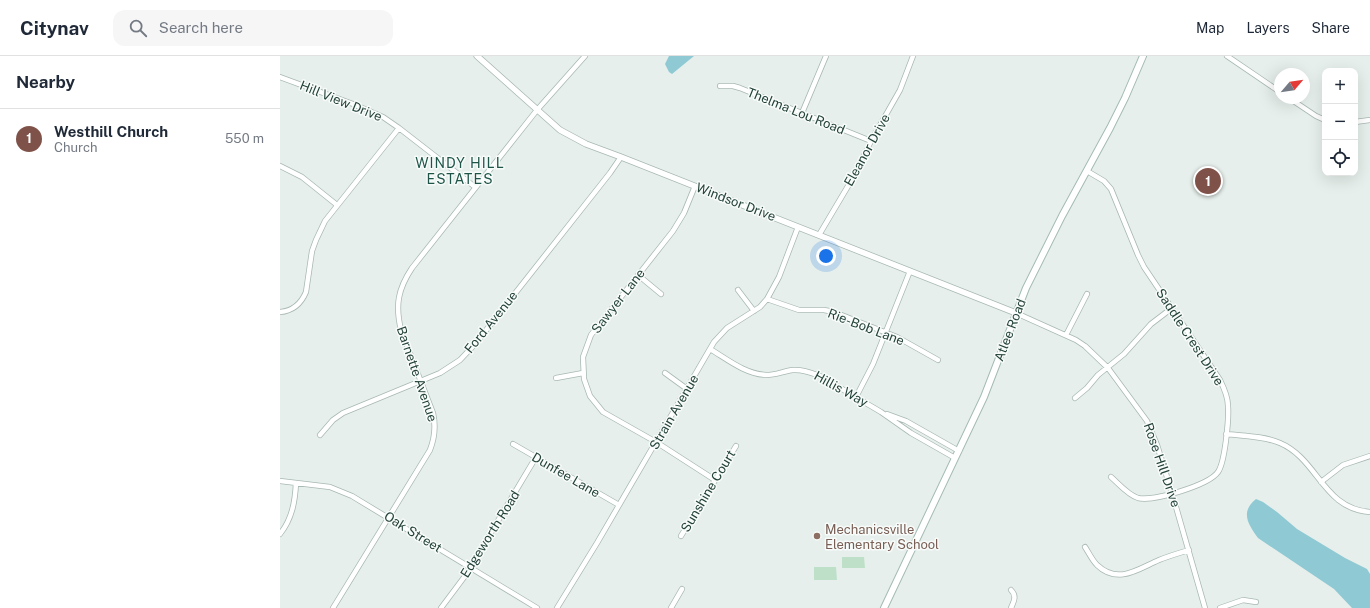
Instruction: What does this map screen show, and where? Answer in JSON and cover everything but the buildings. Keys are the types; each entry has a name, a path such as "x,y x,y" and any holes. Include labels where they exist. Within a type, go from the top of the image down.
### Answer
{"main road":[{"name":"Atlee Road","path":"884,608 984,397 1026,288 1062,216 1125,98 1143,56"}],"street":[{"name":"Windsor Drive","path":"477,56 552,124 569,135 621,158 1016,313"},
{"name":"Barnette Avenue","path":"333,608 430,450 435,436 435,422 433,413 401,330 399,320 398,302 400,292 407,276 536,110 585,56"},
{"path":"802,113 826,56"},
{"name":"Eleanor Drive","path":"819,235 854,176 871,140 900,90 913,56"},
{"path":"1227,56 1274,88"},
{"name":"Hill View Drive","path":"280,77 372,111 399,128 475,187"},
{"name":"Thelma Lou Road","path":"720,86 733,86 740,88 871,140"},
{"path":"1298,104 1322,119"},
{"path":"1358,122 1370,120"},
{"path":"280,312 292,309 301,302 304,297 308,281 310,262 316,240 325,221 399,128"},
{"name":"Ford Avenue","path":"320,435 333,420 343,413 451,367 468,352 621,158"},
{"path":"280,166 302,177 337,204"},
{"name":"Saddle Crest Drive","path":"1087,171 1104,181 1111,188 1144,267 1220,380 1225,390 1228,406 1222,463 1215,475 1206,482 1152,499 1137,497 1129,493 1111,477"},
{"name":"Sawyer Lane","path":"695,186 680,221 591,335 583,357 583,372 590,396 600,409 610,417 656,442 715,480"},
{"name":"Strain Avenue","path":"557,608 714,342 727,328 754,311 768,299 779,277 798,227"},
{"path":"856,397 873,364 910,271"},
{"path":"638,275 661,294"},
{"path":"738,290 754,311"},
{"path":"1066,335 1086,294"},
{"name":"Rie-Bob Lane","path":"768,299 799,310 830,311 885,332 938,360"},
{"path":"1075,398 1087,388 1098,375 1124,354 1151,324 1172,308"},
{"name":"Rose Hill Drive","path":"1016,313 1066,335 1085,346 1108,368 1147,421 1157,445 1172,493 1205,608"},
{"name":"Hillis Way","path":"710,349 740,367 758,374 773,375 792,370 804,370 820,376 881,412 911,433 955,458"},
{"path":"556,378 583,372"},
{"path":"665,373 687,389"},
{"name":"Hillis Way","path":"881,412 906,421 959,451"},
{"path":"1226,434 1266,439 1281,443 1298,455 1342,504 1352,509 1370,512"},
{"name":"Dunfee Lane","path":"513,444 619,505"},
{"name":"Sunshine Court","path":"681,536 736,446"},
{"path":"1321,482 1343,465 1370,456"},
{"name":"Edgeworth Road","path":"441,608 465,576 536,457"},
{"name":"Oak Street","path":"280,481 319,485 338,490 366,503 537,608"},
{"path":"280,534 285,528 291,515 296,483"},
{"path":"1085,547 1096,564 1111,574 1120,575 1133,573 1169,556 1189,550"},
{"path":"671,608 682,589"},
{"path":"1011,608 1015,598 1012,590"},
{"path":"1220,608 1243,600 1256,602"}],"green space":[{"path":"842,557 864,557 865,568 842,568"},
{"path":"814,567 836,567 837,580 814,580"}],"water":[{"path":"669,56 694,56 672,74 669,72 665,64"},
{"path":"1256,499 1277,512 1297,529 1345,558 1367,569 1370,574 1370,608 1352,608 1334,589 1258,538 1251,528 1247,518 1248,509"}],"place":[{"name":"Westhill Church","path":"1208,181"},
{"name":"Mechanicsville Elementary School","path":"817,536"}],"district":[{"name":"WINDY HILL ESTATES","path":"460,172"}]}
